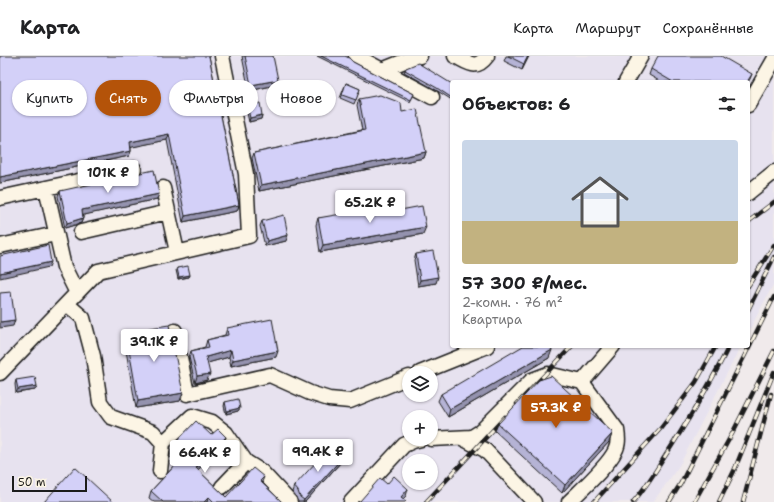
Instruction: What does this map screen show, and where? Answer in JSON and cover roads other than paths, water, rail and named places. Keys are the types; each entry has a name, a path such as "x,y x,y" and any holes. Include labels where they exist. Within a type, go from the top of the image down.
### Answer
{"street":[{"path":"0,373 78,293 98,270 249,236 246,174 222,56"},
{"path":"356,56 432,97"},
{"path":"382,70 420,56"},
{"path":"455,56 474,65 478,65 487,56"},
{"path":"627,80 641,56"},
{"path":"750,102 774,60"},
{"path":"0,198 134,169"},
{"path":"750,191 774,172"},
{"path":"46,188 64,267 78,293"},
{"path":"163,188 177,252"},
{"path":"81,232 168,212"},
{"path":"0,246 56,234"},
{"path":"67,304 83,318 94,356 100,402 112,417 153,432 163,443"},
{"path":"175,331 187,394 270,375 310,393 330,400 350,401 402,380"},
{"path":"437,366 482,348"},
{"path":"582,382 611,348"},
{"path":"438,439 472,437 480,432 532,380 548,374 582,382 617,430 618,441 615,451 609,461 569,502"},
{"path":"160,471 163,443 192,416 212,422 226,433 246,462 262,472 290,502"},
{"path":"462,438 485,450 534,502"},
{"path":"351,502 403,446"},
{"path":"222,487 246,462"}],"railway":[{"path":"750,220 774,202"},
{"path":"750,283 774,245"},
{"path":"750,306 774,257"},
{"path":"750,345 774,297"},
{"path":"517,404 570,348"},
{"path":"594,502 661,428 696,382 715,348"},
{"path":"633,502 648,482 687,422 709,385 728,348"},
{"path":"669,502 681,483 748,348"},
{"path":"694,502 732,434 774,351"},
{"path":"719,502 734,471 774,372"},
{"path":"743,502 771,394"},
{"path":"426,502 505,417"}]}
